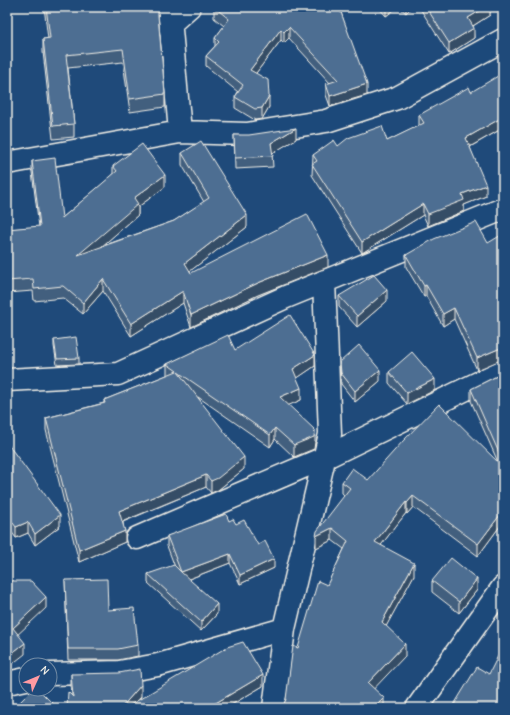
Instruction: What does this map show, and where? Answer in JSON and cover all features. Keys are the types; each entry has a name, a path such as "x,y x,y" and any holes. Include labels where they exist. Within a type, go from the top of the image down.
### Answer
{"street":[{"path":"180,132 170,15 189,7"},
{"path":"7,163 180,132 247,134 326,122 397,98 503,40"},
{"path":"7,380 118,374 324,281 503,209"},
{"path":"274,708 284,629 330,434 324,281"},
{"path":"137,538 324,458 503,371"},
{"path":"417,708 496,608 503,587"},
{"path":"58,674 119,672 158,665 284,629"},
{"path":"7,683 18,681"}],"building":[{"path":"46,7 158,7 165,94 130,99 123,49 66,55 74,124 53,126 43,39 50,38"},
{"path":"214,7 339,7 367,84 330,96 326,84 338,80 289,27 284,32 281,29 250,70 268,80 269,96 262,108 255,109 235,97 243,85 206,56 219,42 215,38 229,19"},
{"path":"426,7 486,7 468,18 474,28 449,43"},
{"path":"503,73 503,117 466,138 486,185 462,194 464,200 428,214 423,204 362,242 312,164 317,161 313,155 334,140 338,146 348,138 382,126 387,141 424,123 419,115 469,87 471,92"},
{"path":"296,128 271,143 273,156 235,158 234,135 249,135"},
{"path":"201,141 247,215 185,263 191,273 307,214 328,255 258,283 191,315 183,291 131,324 103,279 83,303 63,286 34,289 33,279 7,281 7,229 40,226 32,161 55,158 62,218 117,171 113,166 142,144 165,175 134,198 138,204 78,255 174,221 209,198 182,153"},
{"path":"476,222 488,243 503,234 503,347 477,358 454,308 443,314 426,285 424,286 406,255 434,239"},
{"path":"374,275 387,290 357,316 339,296"},
{"path":"290,315 315,355 293,369 301,388 280,397 315,430 314,437 294,445 275,428 270,435 178,372 244,457 218,478 211,481 206,475 119,511 125,531 79,550 46,418 105,403 104,400 177,371 167,364 228,335 235,350"},
{"path":"76,337 79,358 57,359 54,340"},
{"path":"359,345 380,370 355,391 341,373 340,362"},
{"path":"412,352 435,379 407,393 389,372"},
{"path":"503,373 503,462 471,389"},
{"path":"439,404 503,467 503,511 478,544 413,496 407,503 406,502 375,542 414,563 382,622 405,644 368,683 384,698 374,708 279,708 284,704 286,699 293,646 298,648 318,581 327,585 348,541 332,528 316,536 317,531 350,488 342,482 352,468 368,480"},
{"path":"7,443 60,515 35,534 28,522 16,527 7,515"},
{"path":"226,514 229,521 233,519 236,524 244,520 258,545 265,541 274,559 240,575 230,554 181,572 167,536"},
{"path":"451,558 477,579 459,602 432,581"},
{"path":"174,565 217,604 201,622 148,574"},
{"path":"107,579 108,610 134,608 138,645 118,649 68,649 65,580"},
{"path":"7,581 31,581 46,597 13,628 25,643 7,657"},
{"path":"243,642 263,675 214,704 216,708 125,708 227,647"},
{"path":"503,646 503,704 500,708 452,708 477,667 489,674"},
{"path":"140,669 141,685 121,708 67,708 68,692 73,697 71,674 119,673"},
{"path":"25,697 46,697 57,708 14,708"}]}
